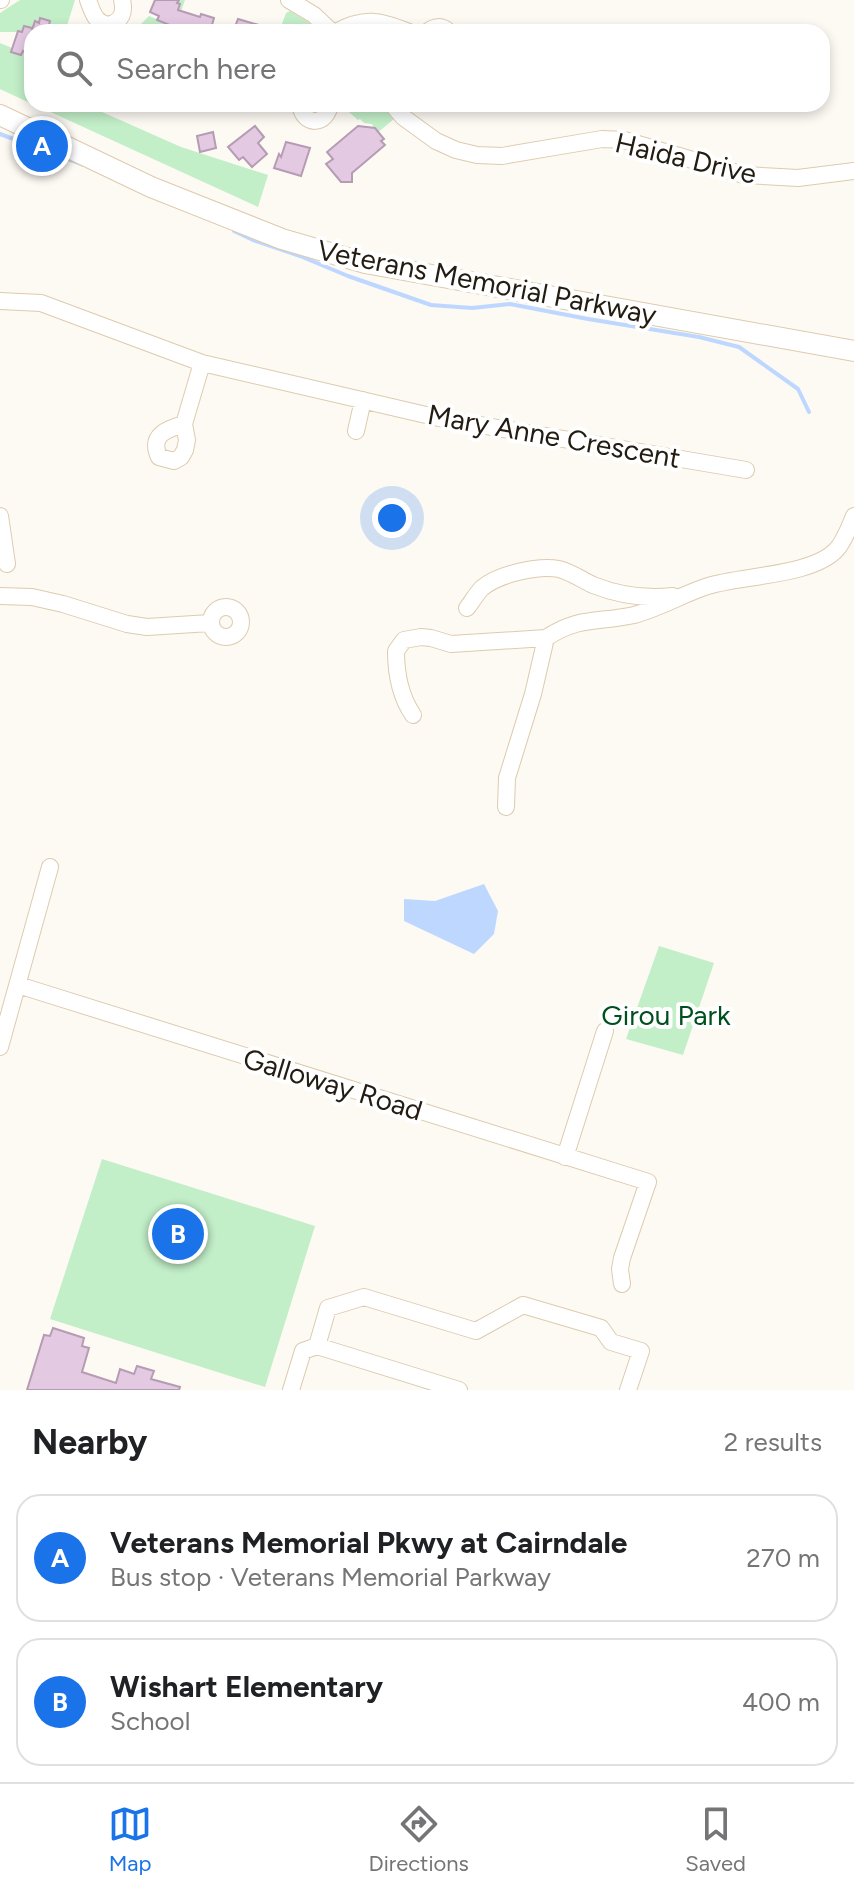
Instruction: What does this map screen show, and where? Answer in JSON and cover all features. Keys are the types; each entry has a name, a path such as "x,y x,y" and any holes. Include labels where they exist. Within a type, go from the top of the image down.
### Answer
{"main road":[{"name":"Veterans Memorial Parkway","path":"0,115 151,187 282,239 365,263 854,351"}],"street":[{"path":"88,0 93,15 107,24"},
{"path":"111,24 121,18 122,0"},
{"path":"289,0 325,24"},
{"path":"353,24 368,21 385,24"},
{"path":"302,112 310,120 317,121 324,119 328,112"},
{"name":"Haida Drive","path":"400,112 436,141 477,155 502,156 602,139 624,140 744,175 798,178 854,171"},
{"name":"Mary Anne Crescent","path":"0,301 41,303 202,363 439,418 746,470"},
{"path":"184,424 202,363"},
{"path":"356,431 363,400"},
{"path":"0,516 7,564"},
{"path":"413,715 406,704 397,672 396,651 404,640 421,637 451,644 546,638 578,623 644,612 712,585 814,565 837,549 854,516"},
{"path":"467,608 482,588 493,582 517,573 545,568 565,571 594,586 628,595 682,595"},
{"path":"0,596 32,597 147,627 210,623"},
{"path":"506,807 507,778 533,694 546,638"},
{"path":"0,1047 50,867"},
{"name":"Galloway Road","path":"18,985 648,1182 622,1258 622,1284"},
{"path":"565,1157 605,1031"},
{"path":"317,1346 328,1308 364,1297 476,1331 523,1305 601,1328 611,1342 641,1351 628,1390"},
{"path":"291,1390 303,1351 317,1346 459,1390"}],"green space":[{"path":"20,0 75,0 68,24 49,24 50,21 41,18 39,23 24,24 22,32 0,32 0,13"},
{"path":"185,0 177,24 171,24 180,5 177,3"},
{"path":"290,11 311,24 282,24"},
{"path":"149,16 169,24 141,24"},
{"path":"0,43 12,48 12,52 24,51 24,100 0,89"},
{"path":"50,112 102,112 181,147 268,175 258,207"},
{"path":"349,112 388,112 394,119 377,133 372,124 358,120"},
{"name":"Girou Park","path":"659,946 714,963 683,1055 626,1039"},
{"path":"102,1159 315,1226 265,1387 50,1319"}],"water":[{"path":"484,884 498,911 494,934 474,954 404,921 404,899 435,901"}],"building":[{"path":"155,0 179,0 178,10 214,18 212,24 167,24 157,20 159,16 150,12"},
{"path":"40,18 50,21 49,24 34,24 35,21 39,23"},
{"path":"238,19 255,24 236,24"},
{"path":"24,26 24,51 21,55 11,52 18,31 22,32"},
{"path":"255,126 264,137 258,143 267,154 252,167 243,157 239,160 228,147"},
{"path":"358,126 375,128 385,145 352,173 352,182 341,182 326,164 333,159 327,152"},
{"path":"213,132 216,148 200,152 197,136"},
{"path":"286,142 310,148 301,176 274,168"},
{"path":"53,1328 84,1338 82,1346 89,1348 82,1372 116,1383 120,1369 134,1374 137,1366 154,1371 151,1379 180,1387 179,1390 27,1390 44,1335 50,1336"}],"waterway":[{"path":"0,134 84,165"},
{"path":"234,231 431,305 472,308 510,304 699,337 739,347 798,389 809,412"}],"place":[{"name":"Veterans Memorial Pkwy at Cairndale","path":"42,146"},
{"name":"Wishart Elementary","path":"178,1234"}]}
